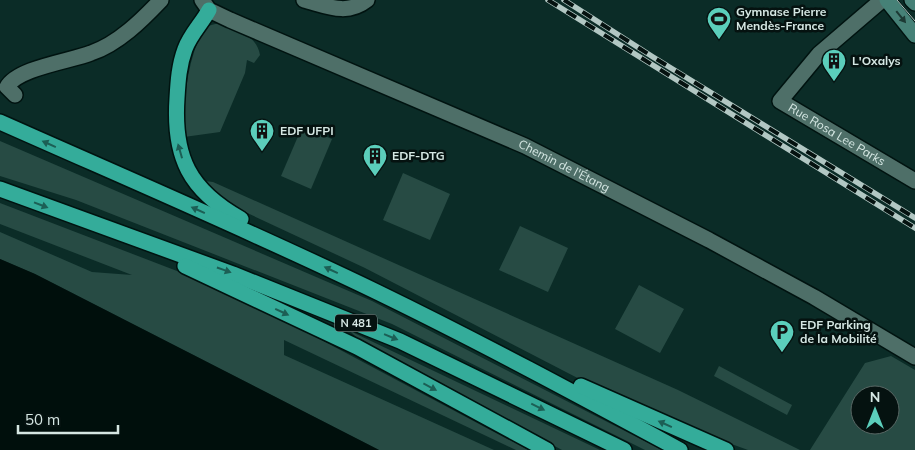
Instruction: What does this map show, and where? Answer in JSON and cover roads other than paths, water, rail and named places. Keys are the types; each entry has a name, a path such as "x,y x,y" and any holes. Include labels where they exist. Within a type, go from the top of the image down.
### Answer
{"highway":[{"path":"205,5 186,46 180,68 176,120 180,154 192,180 204,194 222,208 252,225 275,244"},
{"path":"0,122 376,291 477,341 680,450"},
{"name":"N 481","path":"0,189 233,274 400,341 624,450"},
{"path":"79,219 198,272 357,347 547,450"},
{"path":"376,291 481,335 594,393 726,450"}],"main road":[{"path":"887,0 915,35"},
{"path":"912,0 915,3"}],"street":[{"path":"15,95 7,87 10,81 26,73 93,53 124,34 162,0"},
{"path":"304,0 340,10 350,10 367,0"},
{"name":"Rue Rosa Lee Parks","path":"882,0 819,54 780,101 915,180"},
{"name":"Chemin de l'Étang","path":"205,5 525,146 709,240 814,297 915,357"}],"tram line":[{"path":"897,0 915,21"}],"railway":[{"path":"548,0 915,228"},
{"path":"564,0 915,218"}],"place":[{"name":"Gymnase Pierre Mendès-France","path":"719,40"},
{"name":"L'Oxalys","path":"834,82"},
{"name":"EDF UFPI","path":"262,152"},
{"name":"EDF-DTG","path":"375,177"},
{"name":"EDF Parking de la Mobilité","path":"782,353"}]}
